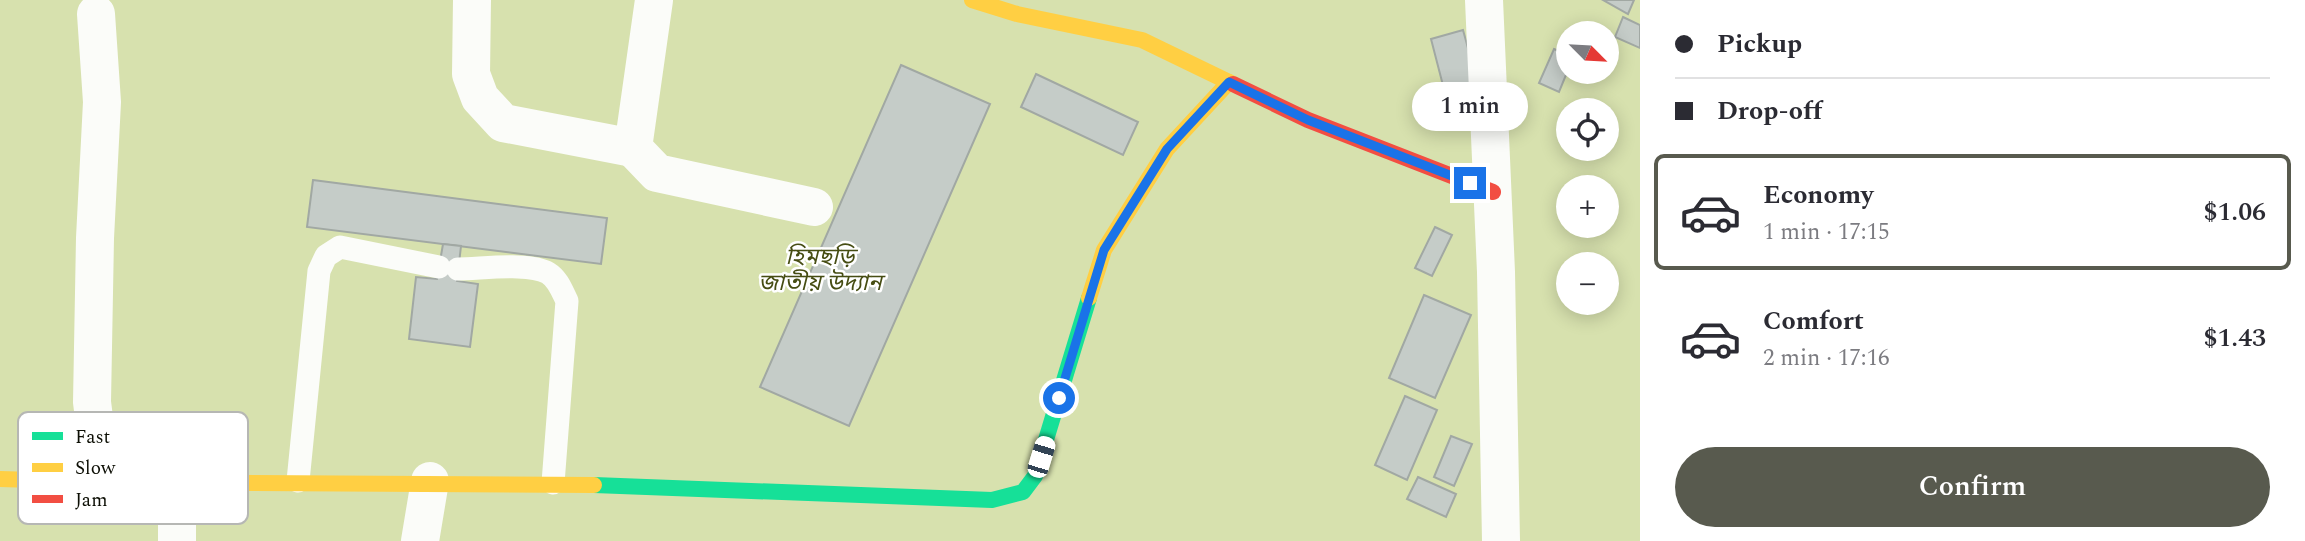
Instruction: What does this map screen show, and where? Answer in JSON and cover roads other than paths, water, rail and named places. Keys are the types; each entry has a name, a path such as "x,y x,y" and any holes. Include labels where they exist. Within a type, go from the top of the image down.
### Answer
{"street":[{"path":"472,0 471,74 480,98 503,123 633,148 657,173 814,206"},
{"path":"633,148 654,0"},
{"path":"972,0 1017,14 1142,40 1308,120 1493,192"},
{"path":"1484,0 1493,192 1501,541"},
{"path":"93,412 95,238 102,102 96,14"},
{"path":"248,481 553,484 992,500 1023,492 1035,476 1104,250 1167,149 1229,82"},
{"path":"0,479 18,480"},
{"path":"420,541 430,481"}],"lane":[{"path":"298,481 319,271 326,256 340,247 449,268 536,268 557,281 567,301 553,484"}],"park label":[{"name":"হিমছড়ি জাতীয় উদ্যান","path":"820,270"}]}
